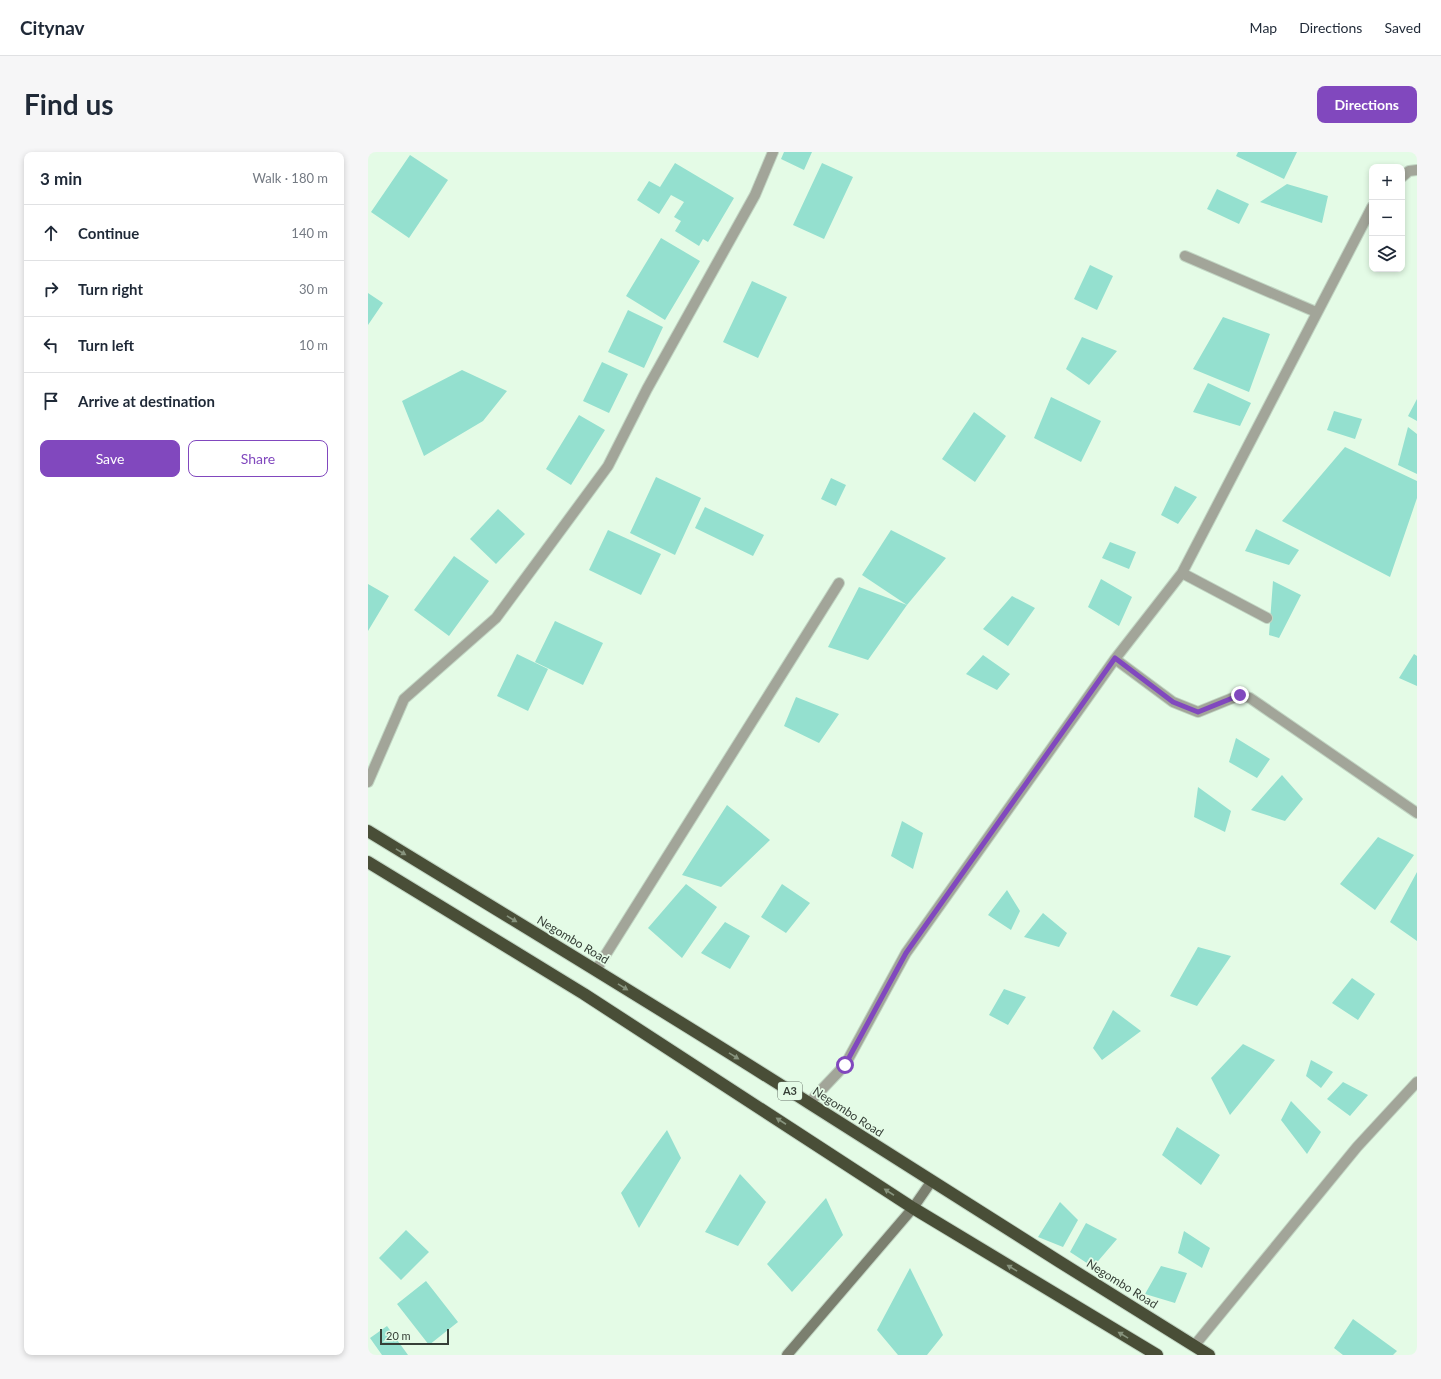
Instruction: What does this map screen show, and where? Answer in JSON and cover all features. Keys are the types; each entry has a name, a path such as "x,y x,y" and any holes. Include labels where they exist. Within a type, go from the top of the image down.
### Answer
{"highway":[{"name":"Negombo Road","path":"368,831 596,970 931,1182 1209,1355"},
{"name":"A3","path":"368,862 584,994 913,1208 1157,1355"}],"street":[{"path":"368,782 404,699 496,618 608,466 647,389 755,195 773,152"},
{"path":"1405,175 1409,171 1417,170"},
{"path":"808,1103 845,1065 906,953 1115,658 1182,573 1316,312 1369,213"},
{"path":"1184,256 1316,312"},
{"path":"1182,573 1267,618"},
{"path":"596,970 838,583"},
{"path":"1115,658 1173,702 1198,712 1240,695 1250,698 1417,813"},
{"path":"1194,1346 1357,1147 1417,1082"},
{"path":"788,1355 913,1208 931,1182"}],"building":[{"path":"784,152 812,152 804,170 781,159"},
{"path":"1238,152 1297,152 1284,179 1236,156"},
{"path":"410,155 448,180 409,238 371,212"},
{"path":"675,163 734,198 708,242 703,239 699,246 675,231 681,221 674,217 684,202 671,195 659,214 637,200 649,181 660,187"},
{"path":"822,163 853,177 824,239 793,225"},
{"path":"1287,184 1328,196 1322,223 1260,202"},
{"path":"1217,189 1249,204 1239,224 1207,209"},
{"path":"661,238 700,261 665,320 626,296"},
{"path":"1090,265 1113,276 1097,310 1074,299"},
{"path":"752,281 787,297 758,358 723,342"},
{"path":"368,293 383,303 368,325"},
{"path":"628,310 663,327 644,368 608,352"},
{"path":"1223,317 1270,334 1249,392 1193,369"},
{"path":"1082,337 1117,351 1089,385 1066,369"},
{"path":"602,362 628,374 609,413 583,401"},
{"path":"462,370 507,391 483,421 424,456 402,401"},
{"path":"1208,383 1251,403 1240,426 1193,412"},
{"path":"1051,397 1101,421 1081,462 1034,438"},
{"path":"1417,399 1417,421 1408,416"},
{"path":"1334,411 1362,419 1355,439 1327,430"},
{"path":"974,412 1006,436 975,482 942,459"},
{"path":"579,415 605,430 571,485 546,469"},
{"path":"1408,427 1417,434 1417,474 1398,465"},
{"path":"1345,447 1417,481 1417,498 1390,577 1282,521"},
{"path":"656,477 701,498 675,555 630,533"},
{"path":"831,478 846,485 836,506 821,499"},
{"path":"1175,486 1197,497 1178,524 1161,515"},
{"path":"705,507 764,535 753,556 695,528"},
{"path":"498,509 525,534 496,564 470,539"},
{"path":"1256,529 1299,550 1289,565 1245,551"},
{"path":"608,530 661,554 641,595 589,570"},
{"path":"891,530 946,558 907,605 862,575"},
{"path":"1110,542 1136,552 1129,569 1102,558"},
{"path":"454,556 489,581 449,636 414,610"},
{"path":"1101,579 1132,597 1119,626 1088,607"},
{"path":"1273,581 1301,595 1279,638 1269,635"},
{"path":"368,584 389,596 368,631"},
{"path":"859,587 907,605 868,660 828,647"},
{"path":"1012,596 1035,608 1008,646 983,629"},
{"path":"555,621 603,643 583,685 535,662"},
{"path":"517,654 548,669 528,711 497,696"},
{"path":"1414,654 1417,656 1417,686 1399,678"},
{"path":"983,655 1010,674 997,690 966,674"},
{"path":"796,697 839,714 819,743 784,726"},
{"path":"1236,738 1270,759 1257,778 1229,762"},
{"path":"1282,775 1303,799 1285,821 1251,810"},
{"path":"1198,787 1231,811 1225,832 1194,817"},
{"path":"727,805 770,840 721,887 682,875"},
{"path":"902,821 923,833 913,869 891,856"},
{"path":"1378,837 1414,855 1375,910 1340,884"},
{"path":"1417,872 1417,941 1390,922"},
{"path":"686,884 717,907 682,958 648,928"},
{"path":"782,884 810,903 786,933 761,917"},
{"path":"1007,890 1020,911 1011,930 988,915"},
{"path":"1043,913 1067,933 1059,947 1024,937"},
{"path":"725,922 750,936 730,969 701,953"},
{"path":"1198,947 1231,956 1197,1006 1170,996"},
{"path":"1352,978 1375,994 1358,1020 1332,1003"},
{"path":"1004,989 1026,997 1008,1025 989,1015"},
{"path":"1113,1010 1141,1031 1102,1060 1093,1048"},
{"path":"1243,1044 1275,1060 1230,1115 1211,1078"},
{"path":"1311,1060 1333,1072 1321,1088 1306,1076"},
{"path":"1343,1082 1368,1095 1350,1116 1327,1099"},
{"path":"1291,1101 1321,1132 1307,1154 1281,1120"},
{"path":"1177,1127 1220,1155 1201,1185 1162,1155"},
{"path":"667,1130 681,1158 639,1228 621,1193"},
{"path":"740,1174 766,1202 738,1246 705,1232"},
{"path":"826,1198 843,1235 792,1292 767,1264"},
{"path":"1060,1202 1078,1220 1063,1247 1038,1237"},
{"path":"1086,1223 1117,1239 1093,1267 1070,1252"},
{"path":"406,1230 429,1252 401,1280 379,1258"},
{"path":"1184,1231 1210,1248 1202,1268 1178,1253"},
{"path":"1161,1266 1187,1273 1175,1303 1145,1294"},
{"path":"910,1268 943,1335 927,1355 898,1355 877,1330"},
{"path":"426,1281 458,1322 429,1345 397,1304"},
{"path":"1353,1319 1397,1351 1393,1355 1343,1355 1334,1348"},
{"path":"387,1326 408,1355 382,1355 370,1338"}],"route":[{"path":"845,1065 906,953 1115,658 1173,702 1198,712 1240,695"}]}
